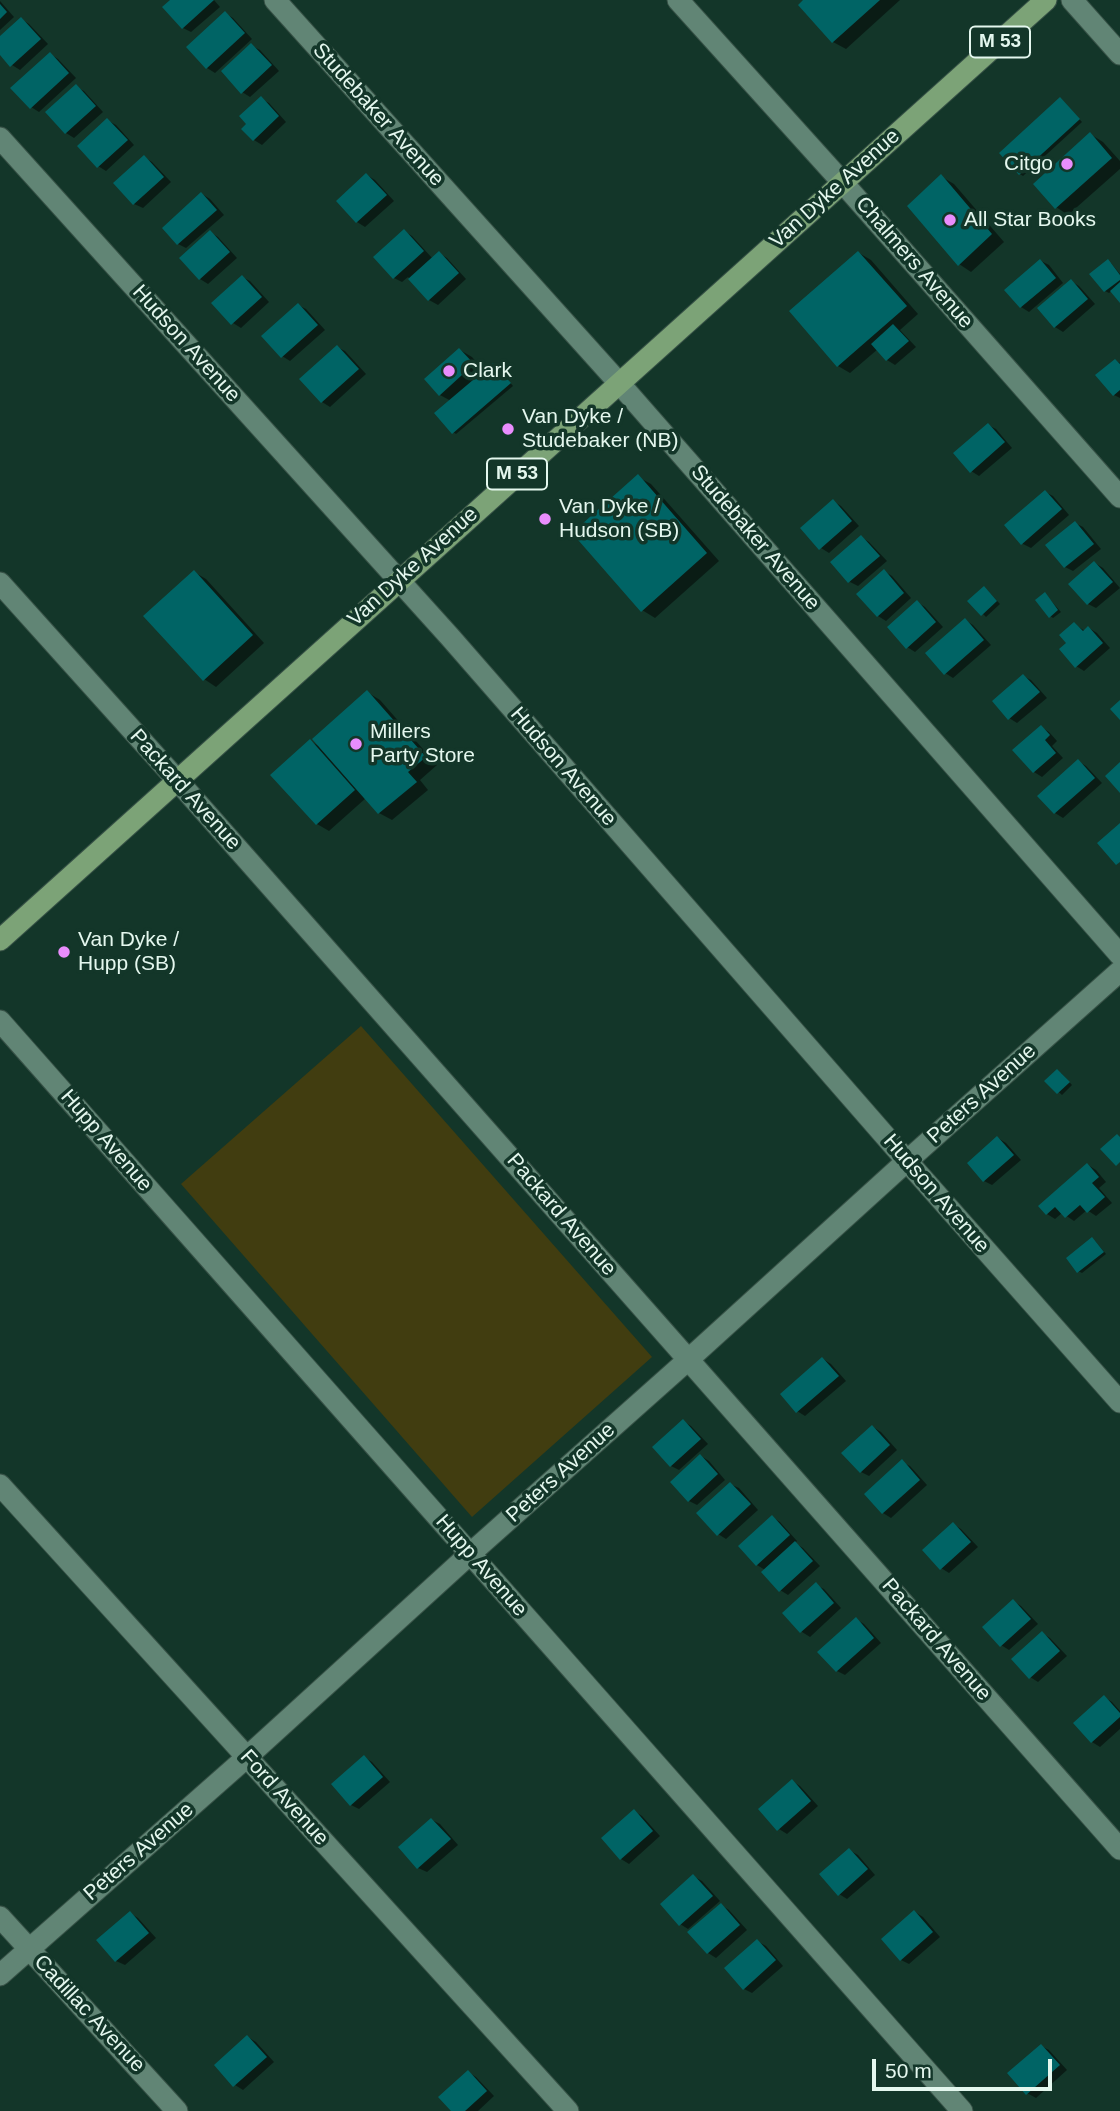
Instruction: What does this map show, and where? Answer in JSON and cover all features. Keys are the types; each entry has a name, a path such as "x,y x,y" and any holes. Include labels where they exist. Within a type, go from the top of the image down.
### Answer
{"main road":[{"name":"Van Dyke Avenue","path":"0,940 1045,0"}],"street":[{"name":"Studebaker Avenue","path":"275,0 619,383 1120,955"},
{"name":"Chalmers Avenue","path":"678,0 1120,497"},
{"path":"1072,0 1120,54"},
{"name":"Hudson Avenue","path":"0,138 399,580 1120,1402"},
{"name":"Packard Avenue","path":"0,583 1120,1849"},
{"name":"Peters Avenue","path":"0,1975 247,1757 1120,971"},
{"name":"Hupp Avenue","path":"0,1021 962,2111"},
{"name":"Ford Avenue","path":"0,1485 568,2111"},
{"name":"Cadillac Avenue","path":"0,1917 177,2111"}],"shaded area":[{"path":"361,1026 652,1357 472,1517 181,1184"}],"building":[{"path":"170,0 214,0 182,29 162,7"},
{"path":"803,0 880,0 832,43 798,5"},
{"path":"0,4 7,12 0,19"},
{"path":"225,11 245,33 206,69 186,47"},
{"path":"21,17 41,39 10,67 0,55 0,36"},
{"path":"251,43 272,65 241,94 221,71"},
{"path":"50,52 69,73 30,109 10,88"},
{"path":"76,84 96,106 65,134 45,112"},
{"path":"261,96 279,116 253,141 241,129 246,124 239,116"},
{"path":"1060,97 1080,119 1019,175 999,153"},
{"path":"107,118 128,140 97,168 77,146"},
{"path":"1090,132 1112,158 1055,209 1033,184"},
{"path":"144,155 164,177 133,205 113,183"},
{"path":"366,173 387,195 356,223 336,201"},
{"name":"All Star Books","path":"941,174 992,234 958,266 907,206"},
{"path":"201,192 217,210 177,245 162,228"},
{"path":"404,229 424,251 393,279 373,257"},
{"path":"210,230 230,252 199,280 179,258"},
{"path":"439,251 459,273 428,301 408,279"},
{"path":"858,251 907,306 837,367 789,311"},
{"path":"1040,259 1056,278 1020,308 1004,290"},
{"path":"1108,259 1120,275 1120,280 1104,292 1089,274"},
{"path":"242,275 262,297 231,325 211,303"},
{"path":"1071,279 1088,299 1054,328 1037,308"},
{"path":"1120,282 1120,303 1110,291"},
{"path":"298,303 318,325 281,358 261,336"},
{"path":"893,324 909,341 886,361 871,344"},
{"path":"337,345 359,369 321,403 299,379"},
{"path":"459,348 474,364 439,396 424,379"},
{"path":"1115,359 1120,364 1120,390 1113,396 1095,375"},
{"path":"493,363 511,383 452,434 434,413"},
{"path":"988,423 1005,442 970,473 953,453"},
{"path":"638,474 707,553 641,612 572,533"},
{"path":"1045,490 1062,509 1021,545 1004,525"},
{"path":"833,499 852,521 819,550 800,528"},
{"path":"1075,521 1094,544 1064,568 1045,545"},
{"path":"861,535 880,556 848,583 830,562"},
{"path":"1094,561 1113,582 1087,605 1068,584"},
{"path":"884,569 904,593 877,617 856,594"},
{"path":"194,570 253,635 203,681 143,616"},
{"path":"984,586 997,601 981,616 967,601"},
{"path":"1045,592 1058,610 1049,618 1035,600"},
{"path":"917,600 936,622 906,649 887,627"},
{"path":"965,618 984,640 944,675 925,653"},
{"path":"1074,622 1083,631 1088,626 1103,643 1075,668 1059,649 1066,643 1059,635"},
{"path":"1023,674 1040,692 1008,720 992,701"},
{"path":"367,690 426,757 408,772 417,782 378,814 312,739"},
{"path":"1120,700 1120,720 1110,709"},
{"path":"1041,725 1050,735 1045,740 1056,753 1033,773 1012,750"},
{"path":"310,739 355,790 316,825 270,775"},
{"path":"1078,759 1095,778 1054,814 1037,796"},
{"path":"1120,762 1120,793 1105,776"},
{"path":"1120,823 1120,862 1116,865 1097,843"},
{"path":"1057,1069 1070,1082 1057,1094 1044,1081"},
{"path":"1117,1134 1120,1137 1120,1162 1116,1166 1100,1149"},
{"path":"997,1136 1014,1155 983,1182 967,1163"},
{"path":"1087,1163 1099,1177 1092,1183 1105,1197 1087,1213 1080,1205 1065,1218 1055,1207 1046,1215 1038,1206"},
{"path":"1092,1237 1104,1252 1077,1273 1066,1258"},
{"path":"822,1357 839,1376 796,1413 780,1394"},
{"path":"683,1419 701,1439 670,1467 652,1447"},
{"path":"872,1425 890,1445 860,1473 841,1453"},
{"path":"700,1454 718,1474 688,1502 670,1482"},
{"path":"902,1459 920,1480 882,1514 864,1494"},
{"path":"730,1482 751,1504 717,1536 696,1513"},
{"path":"772,1515 790,1535 756,1566 738,1546"},
{"path":"953,1522 971,1542 940,1570 922,1550"},
{"path":"795,1541 813,1561 779,1592 761,1572"},
{"path":"816,1582 834,1603 800,1633 782,1613"},
{"path":"1013,1599 1031,1619 1000,1647 982,1627"},
{"path":"856,1617 874,1638 836,1672 817,1652"},
{"path":"1042,1631 1060,1651 1029,1679 1011,1659"},
{"path":"1104,1695 1120,1713 1120,1717 1091,1743 1073,1723"},
{"path":"364,1755 383,1777 350,1806 331,1784"},
{"path":"792,1779 811,1801 777,1831 758,1809"},
{"path":"634,1809 653,1831 620,1860 601,1838"},
{"path":"431,1818 451,1839 417,1869 398,1847"},
{"path":"849,1848 868,1869 838,1896 819,1874"},
{"path":"693,1874 713,1896 679,1926 660,1904"},
{"path":"721,1903 740,1925 707,1954 687,1932"},
{"path":"914,1910 933,1932 900,1961 881,1939"},
{"path":"130,1911 149,1933 115,1962 96,1940"},
{"path":"757,1939 776,1960 743,1990 724,1968"},
{"path":"247,2035 267,2057 233,2087 214,2065"},
{"path":"1041,2044 1060,2065 1026,2095 1007,2073"},
{"path":"468,2070 487,2091 465,2111 451,2111 438,2097"}],"place":[{"name":"Citgo","path":"1067,164"},
{"name":"All Star Books","path":"950,220"},
{"name":"Clark","path":"449,371"},
{"name":"Van Dyke / Studebaker (NB)","path":"508,429"},
{"name":"Van Dyke / Hudson (SB)","path":"545,519"},
{"name":"Millers Party Store","path":"356,744"},
{"name":"Van Dyke / Hupp (SB)","path":"64,952"}]}
